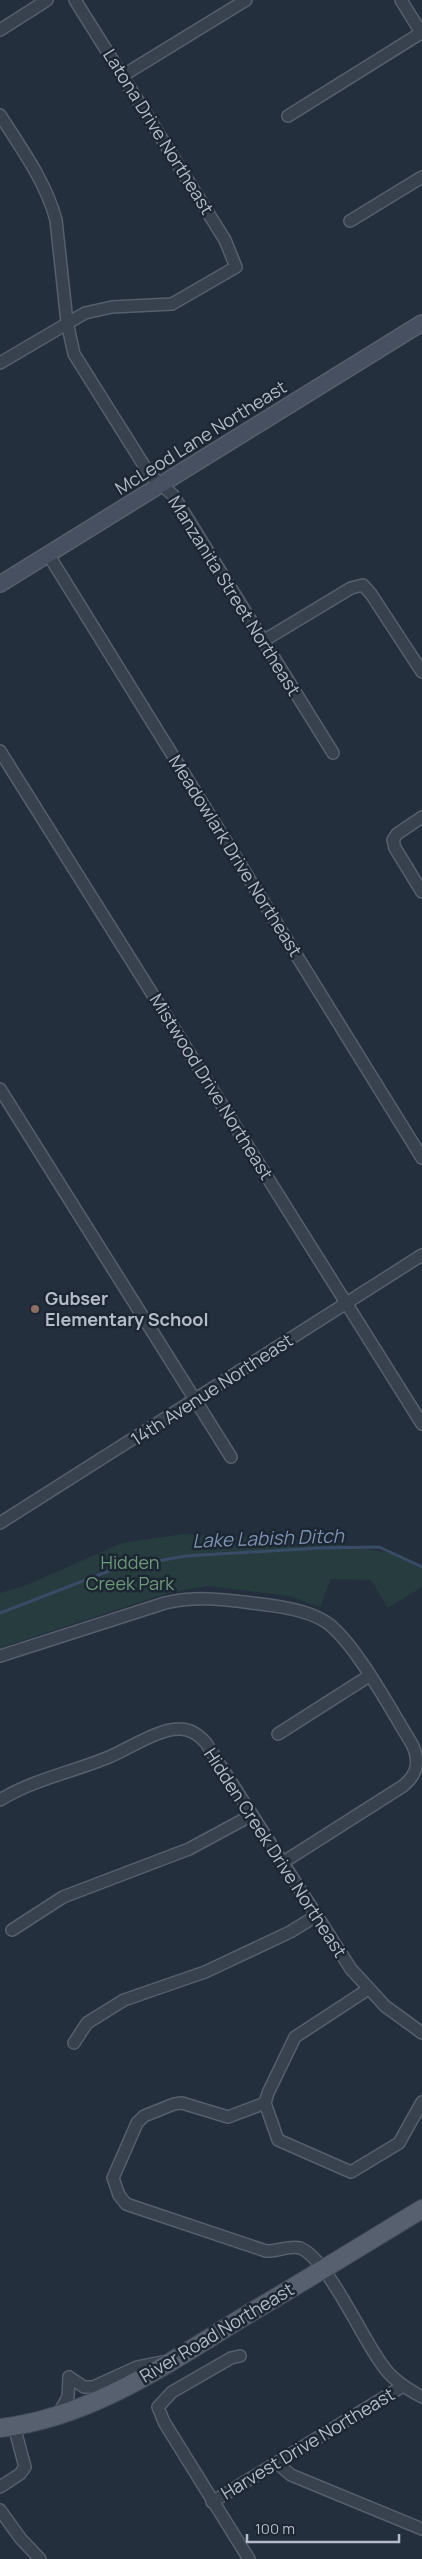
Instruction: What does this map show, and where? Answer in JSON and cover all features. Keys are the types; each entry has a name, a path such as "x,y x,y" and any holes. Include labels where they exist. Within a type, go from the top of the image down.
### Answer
{"main road":[{"name":"River Road Northeast","path":"7,2427 58,2414 123,2388 174,2360 422,2209"}],"street":[{"path":"0,30 47,0"},
{"name":"Latona Drive Northeast","path":"67,322 100,309 172,304 236,267 225,240 75,0"},
{"path":"122,76 246,0"},
{"path":"288,116 422,34 401,0"},
{"name":"Manzanita Street Northeast","path":"0,115 44,186 52,205 56,220 67,322 74,354 150,475 173,495 333,754"},
{"path":"350,221 422,177"},
{"path":"0,363 67,322"},
{"name":"McLeod Lane Northeast","path":"0,584 422,323"},
{"name":"Meadowlark Drive Northeast","path":"48,554 422,1158"},
{"path":"263,641 351,588 363,585 371,594 422,672"},
{"name":"Mistwood Drive Northeast","path":"0,751 422,1424"},
{"path":"422,817 397,834 393,840 395,848 422,892"},
{"path":"0,1089 231,1457"},
{"name":"14th Avenue Northeast","path":"0,1523 422,1255"},
{"path":"0,1656 165,1603 192,1598 219,1598 295,1610 326,1622 347,1642 412,1744 417,1760 417,1769 412,1779 403,1786 282,1862"},
{"path":"278,1734 369,1676"},
{"name":"Hidden Creek Drive Northeast","path":"0,1800 31,1783 84,1766 167,1731 179,1728 198,1735 206,1743 350,1970 384,2006 422,2032"},
{"path":"12,1930 63,1897 189,1849 252,1815"},
{"path":"74,2043 88,2023 124,2000 205,1972 290,1932 316,1916"},
{"path":"367,1990 295,2037 268,2093 266,2103 278,2140 351,2172 399,2143 422,2102"},
{"path":"266,2103 228,2117 182,2103 144,2116 137,2122 113,2178 119,2195 126,2204 266,2250 275,2252 298,2248 317,2260 381,2364 403,2386 422,2397"},
{"path":"240,2356 231,2358 172,2392 158,2407 164,2422 249,2559"},
{"path":"58,2414 68,2397 69,2377 84,2387 93,2387 137,2367 174,2360"},
{"name":"Harvest Drive Northeast","path":"212,2502 403,2386"},
{"path":"0,2487 20,2474 25,2467 7,2427"},
{"path":"277,2463 292,2476 422,2530"},
{"path":"0,2510 21,2539 40,2559"}],"green space":[{"name":"Hidden Creek Park","path":"184,1534 310,1540 397,1554 422,1569 422,1587 388,1608 371,1580 331,1579 320,1607 289,1596 208,1586 168,1593 0,1648 0,1593 24,1586 122,1543"}],"waterway":[{"name":"Lake Labish Ditch","path":"0,1613 114,1569 185,1556 319,1548 379,1547 422,1567"}],"place":[{"name":"Gubser Elementary School","path":"35,1309"}]}
